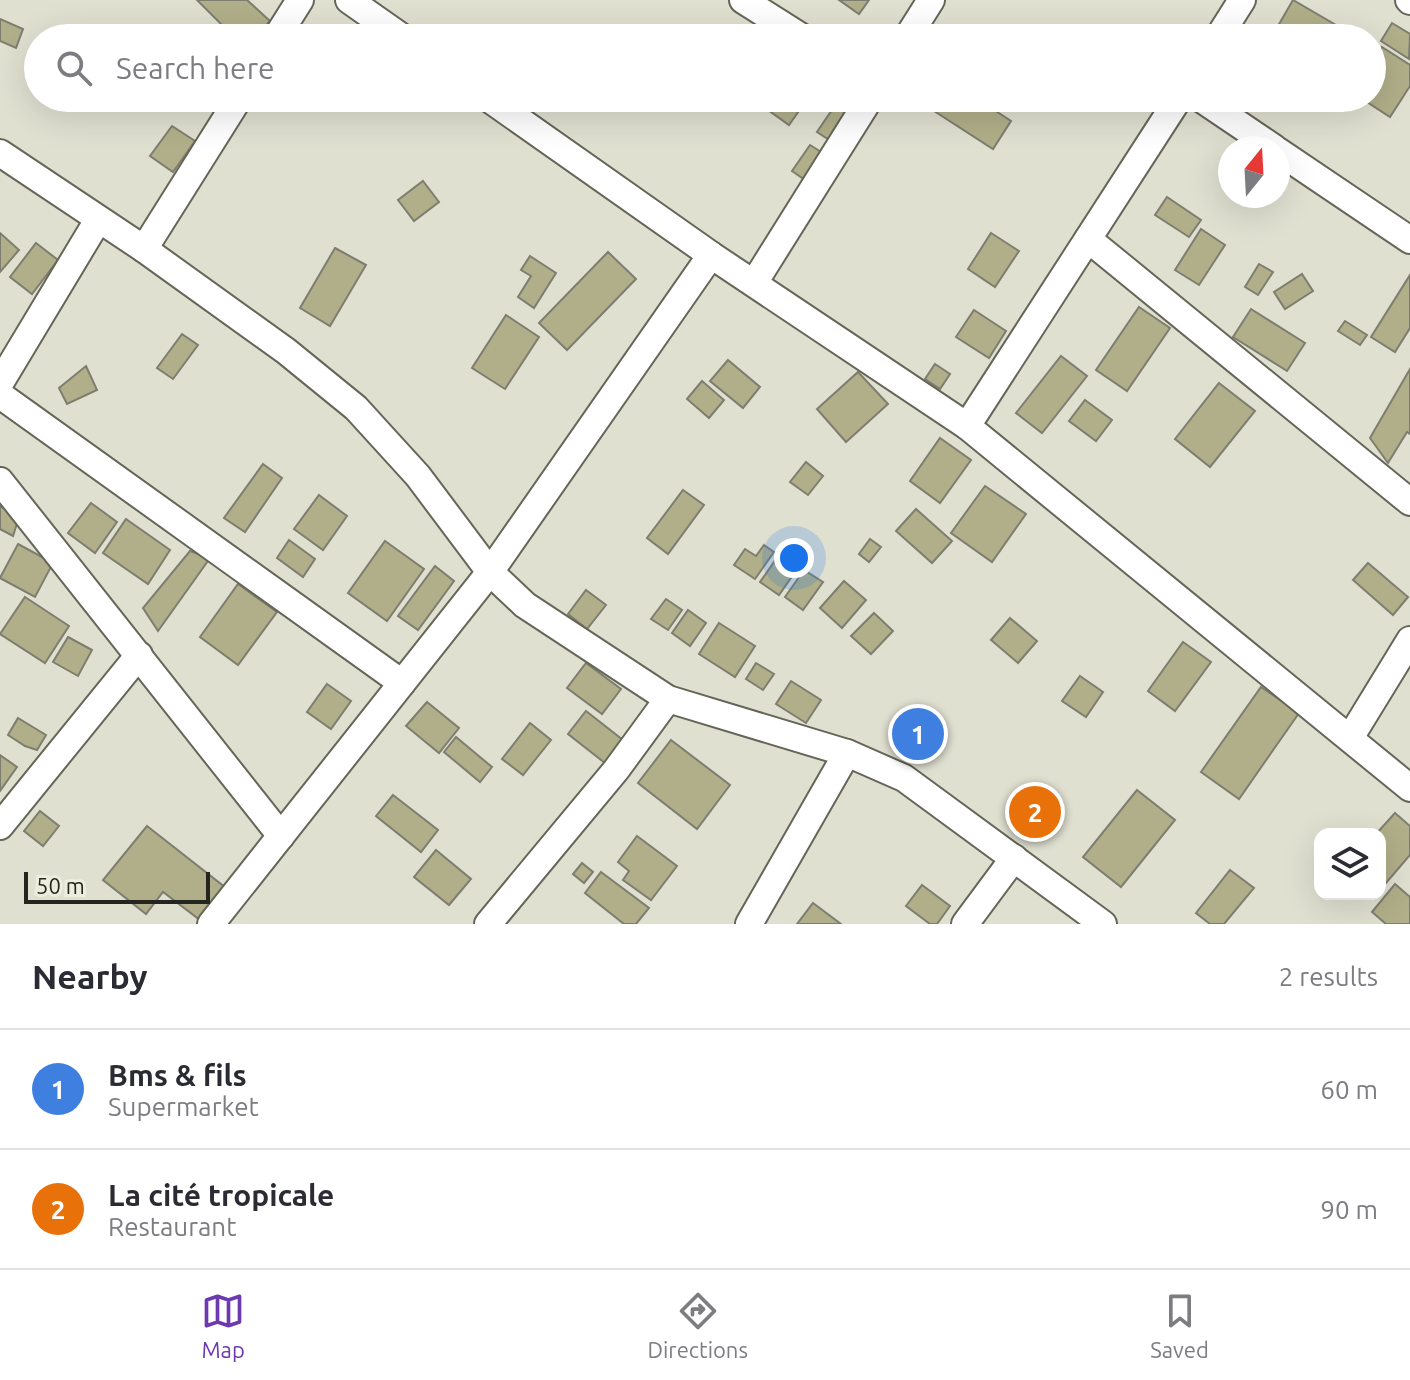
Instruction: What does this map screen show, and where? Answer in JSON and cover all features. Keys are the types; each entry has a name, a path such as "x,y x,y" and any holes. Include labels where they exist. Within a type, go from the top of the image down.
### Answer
{"street":[{"path":"285,24 300,0"},
{"path":"349,0 383,24"},
{"path":"743,0 781,24"},
{"path":"916,24 931,0"},
{"path":"1227,24 1242,0"},
{"path":"144,249 230,112"},
{"path":"508,112 711,255 967,426 1410,788"},
{"path":"754,283 861,112"},
{"path":"967,426 1170,112"},
{"path":"1221,112 1257,136"},
{"path":"0,153 144,249 286,351 356,408 418,476 490,572 525,605 668,699 847,753 904,778 1103,924"},
{"path":"1290,159 1410,240"},
{"path":"0,383 98,220"},
{"path":"1088,239 1410,502"},
{"path":"211,924 490,572 711,255"},
{"path":"0,395 402,683"},
{"path":"0,481 281,836"},
{"path":"1350,738 1410,640"},
{"path":"0,826 139,655"},
{"path":"488,924 616,770 668,699"},
{"path":"749,924 847,753"},
{"path":"965,924 1014,858"}],"building":[{"path":"197,0 247,0 270,21 267,24 221,24"},
{"path":"839,0 869,0 859,14"},
{"path":"1293,0 1334,24 1279,24"},
{"path":"0,19 23,29 16,48 0,41"},
{"path":"1392,23 1410,34 1409,59 1386,44 1386,33"},
{"path":"1386,50 1410,65 1410,86 1390,117 1382,112 1386,112"},
{"path":"771,112 798,112 789,125"},
{"path":"831,112 854,112 834,143 817,132"},
{"path":"936,112 997,112 1011,121 993,149"},
{"path":"172,126 195,141 173,172 150,156"},
{"path":"810,145 826,155 808,182 792,171"},
{"path":"423,181 439,202 414,221 398,200"},
{"path":"1167,197 1201,220 1189,237 1155,215"},
{"path":"1201,229 1225,245 1199,285 1175,270"},
{"path":"0,233 19,250 0,272"},
{"path":"991,233 1019,251 995,287 968,269"},
{"path":"36,243 58,260 32,294 10,277"},
{"path":"335,248 366,265 330,326 300,308"},
{"path":"608,252 636,279 567,350 539,323"},
{"path":"530,256 556,273 534,308 518,297 531,276 521,270"},
{"path":"1259,264 1273,272 1258,295 1245,287"},
{"path":"1302,274 1313,291 1285,309 1274,292"},
{"path":"1410,275 1410,328 1395,352 1371,337"},
{"path":"1139,307 1170,328 1127,391 1096,370"},
{"path":"1251,309 1305,343 1287,371 1233,337"},
{"path":"974,310 1006,331 989,358 956,337"},
{"path":"506,315 539,337 505,389 472,368"},
{"path":"1345,321 1367,335 1360,345 1338,331"},
{"path":"182,334 198,345 173,379 157,368"},
{"path":"1061,356 1087,376 1042,433 1016,413"},
{"path":"728,360 760,387 743,408 710,381"},
{"path":"935,364 950,374 940,389 925,379"},
{"path":"86,366 97,390 67,404 59,388"},
{"path":"1410,369 1410,434 1407,432 1388,463 1370,438"},
{"path":"858,372 888,404 846,442 817,409"},
{"path":"702,381 724,400 709,418 687,399"},
{"path":"1219,383 1255,411 1210,467 1175,439"},
{"path":"1085,400 1112,420 1096,441 1069,421"},
{"path":"940,438 971,460 940,503 910,481"},
{"path":"806,462 823,476 808,495 790,482"},
{"path":"263,464 282,478 245,532 224,518"},
{"path":"985,486 1026,514 992,562 951,533"},
{"path":"683,490 704,505 668,554 647,538"},
{"path":"319,495 347,516 323,550 294,529"},
{"path":"91,503 117,522 95,553 68,533"},
{"path":"0,506 19,517 13,536 0,529"},
{"path":"916,509 952,541 932,563 896,531"},
{"path":"126,519 170,550 148,584 103,553"},
{"path":"870,539 881,547 869,562 859,554"},
{"path":"289,540 315,559 303,577 277,558"},
{"path":"385,541 424,569 387,621 348,593"},
{"path":"18,544 53,563 35,597 0,578"},
{"path":"764,545 774,552 755,579 734,565 745,549 756,556"},
{"path":"190,551 210,558 158,631 143,608"},
{"path":"781,552 800,565 779,595 760,582"},
{"path":"1368,563 1408,597 1393,615 1353,580"},
{"path":"435,566 454,581 418,630 398,616"},
{"path":"804,570 823,582 803,610 785,597"},
{"path":"844,581 866,600 842,628 820,608"},
{"path":"238,584 277,612 238,665 200,637"},
{"path":"586,590 606,605 587,629 568,614"},
{"path":"25,597 69,626 45,663 0,634"},
{"path":"666,599 682,610 668,630 651,619"},
{"path":"688,610 706,623 690,646 672,633"},
{"path":"874,613 893,631 871,654 851,636"},
{"path":"1010,618 1037,641 1018,663 991,640"},
{"path":"719,623 755,646 735,677 699,654"},
{"path":"68,637 92,650 78,676 53,662"},
{"path":"1183,642 1211,662 1175,711 1148,691"},
{"path":"586,663 621,689 602,714 567,688"},
{"path":"756,663 774,674 763,690 746,679"},
{"path":"1080,676 1103,692 1086,717 1062,701"},
{"path":"791,681 821,700 806,723 776,704"},
{"path":"327,684 351,701 331,729 307,712"},
{"path":"1261,687 1299,713 1239,799 1201,772"},
{"path":"427,702 459,728 439,753 406,726"},
{"path":"586,711 628,744 610,767 568,734"},
{"path":"18,718 46,735 37,750 8,735"},
{"path":"530,723 551,740 523,775 502,759"},
{"path":"456,737 492,767 480,782 444,752"},
{"path":"671,740 730,785 697,829 638,783"},
{"path":"0,755 17,767 0,791"},
{"path":"1137,790 1175,820 1121,887 1083,857"},
{"path":"393,795 438,830 421,852 376,816"},
{"path":"40,811 59,826 43,846 24,831"},
{"path":"1395,813 1410,826 1410,855 1386,883 1386,828 1381,828"},
{"path":"147,826 226,888 200,920 163,892 146,914 103,880"},
{"path":"637,836 677,866 651,900 623,880 629,871 618,862"},
{"path":"436,850 471,879 449,905 414,877"},
{"path":"582,863 593,872 584,883 573,874"},
{"path":"1230,870 1254,888 1224,924 1210,924 1196,913"},
{"path":"601,872 649,908 636,924 624,924 585,893"},
{"path":"1395,884 1410,897 1410,924 1386,924 1372,912 1382,900 1386,900 1386,895"},
{"path":"922,885 950,906 937,924 930,924 906,906"},
{"path":"813,903 841,924 797,924"}],"place":[{"name":"Bms & fils","path":"918,734"},
{"name":"La cité tropicale","path":"1035,812"}]}
